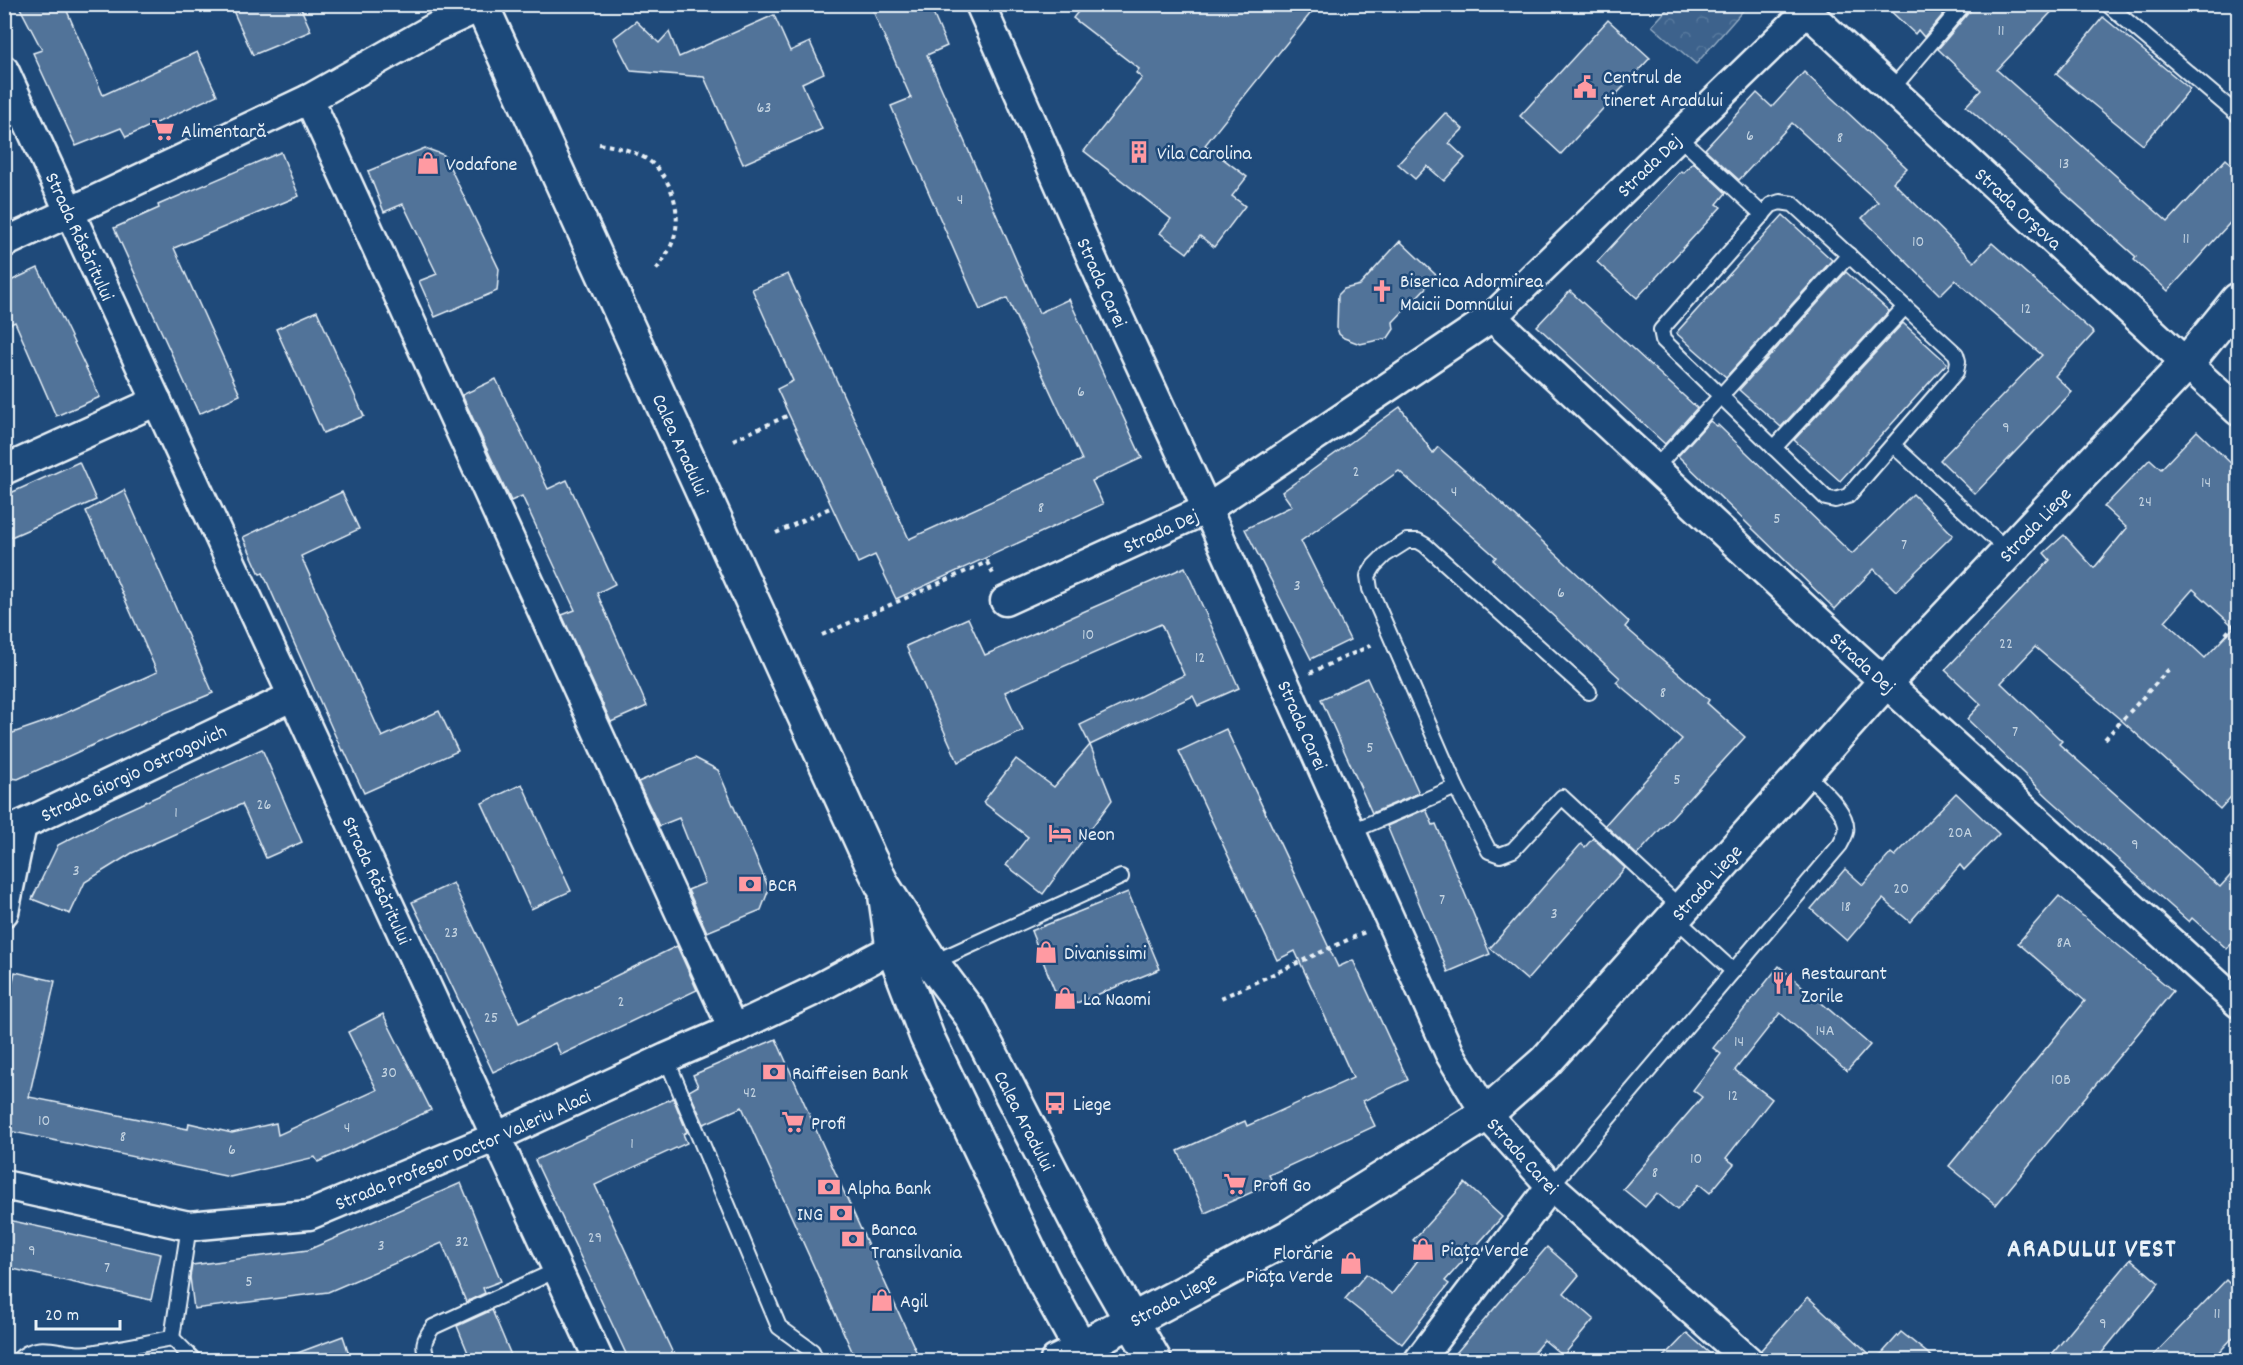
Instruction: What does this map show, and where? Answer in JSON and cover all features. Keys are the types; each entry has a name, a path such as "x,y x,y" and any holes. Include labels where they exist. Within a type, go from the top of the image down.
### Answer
{"main road":[{"name":"Calea Aradului","path":"481,5 884,886 932,963 971,1015 1093,1253 1154,1360"},
{"name":"Strada Liege","path":"1074,1356 1131,1321 1289,1237 1486,1114 1545,1062 1885,682 2187,363 2238,300"},
{"name":"Calea Aradului","path":"884,886 893,948 927,1037 1043,1280 1074,1356"}],"street":[{"name":"Strada Carei","path":"980,4 1101,279 1207,509 1450,1054 1486,1114 1551,1186 1748,1360"},
{"path":"4,243 309,99 436,27 481,5"},
{"name":"Strada Dej","path":"1005,601 1207,509 1492,317 1678,136 1802,8"},
{"name":"Strada Orșova","path":"1802,8 2238,411"},
{"name":"Strada Răsăritului","path":"4,70 599,1360"},
{"path":"309,99 733,1029"},
{"name":"Strada Dej","path":"1492,317 1885,682 2236,994"},
{"path":"4,470 157,401"},
{"name":"Strada Giorgio Ostrogovich","path":"4,912 13,823 293,696"},
{"name":"Strada Profesor Doctor Valeriu Alaci","path":"4,1185 189,1226 309,1215 496,1137 733,1029 811,992 893,948"},
{"path":"1419,1360 1551,1186"}],"lane":[{"path":"1891,90 1964,4"},
{"path":"2107,4 2238,115"},
{"path":"1678,136 1763,215"},
{"path":"1780,202 1793,204 1956,354 1958,361 1956,372 1848,496 1835,500 1826,498 1663,340 1661,330 1763,215 1771,205 1780,202"},
{"path":"1655,468 1849,255"},
{"path":"1774,448 1905,307"},
{"path":"1893,445 2008,551"},
{"path":"1589,692 1418,541 1407,541 1385,555 1368,576 1370,590 1456,787 1489,850 1500,855 1513,850 1562,797 1733,971"},
{"path":"1551,1186 1840,845 1847,831 1844,820 1835,803 1805,773"},
{"path":"1350,832 1456,787"},
{"path":"932,963 1121,877"},
{"path":"666,1058 778,1327 812,1352 816,1360"},
{"path":"172,1338 189,1226"},
{"path":"428,1360 423,1348 424,1339 433,1328 557,1270"},
{"path":"18,1360 26,1352 49,1349 85,1357 172,1338"},
{"path":"172,1338 194,1360"}],"path":[{"path":"599,144 620,147 645,157 664,176 675,201 676,229 667,255 656,270"},
{"path":"734,440 789,415"},
{"path":"776,533 832,507"},
{"path":"822,635 987,562 1005,601"},
{"path":"2226,634 2238,620"},
{"path":"1284,684 1391,637"},
{"path":"2105,739 2169,669"},
{"path":"1221,998 1390,921"}],"green space":[{"path":"1671,5 1748,5 1696,64 1652,26"}],"building":[{"path":"18,4 64,4 103,95 197,52 217,95 126,137 121,128 76,146 33,53 42,50"},
{"path":"230,4 299,4 311,31 253,55"},
{"path":"870,4 929,4 947,46 927,55 1039,313 1069,299 1142,458 1092,481 1103,504 896,599 875,555 858,563 777,389 793,381 752,289 788,274 909,539 1082,460 1007,298 980,310 891,106 911,98"},
{"path":"1084,4 1318,4 1205,145 1247,177 1232,196 1245,206 1214,247 1200,236 1187,253 1160,233 1171,219 1084,151 1142,78 1136,73 1139,69 1073,18"},
{"path":"1883,4 1952,4 1924,37 1918,30 1915,34"},
{"path":"1973,4 2059,4 1997,70 2168,222 2226,159 2238,170 2238,214 2168,291 2134,260 2136,257 1966,106 1981,90 1938,49 1971,10"},
{"path":"774,15 790,51 810,42 824,73 802,83 822,129 743,164 704,77 631,71 614,38 636,21 659,43 669,32 679,57"},
{"path":"2103,17 2190,89 2143,145 2056,74"},
{"name":"Centrul de tineret Aradului","path":"1608,20 1650,58 1561,154 1520,116"},
{"path":"1804,72 1907,168 1893,182 1974,262 1992,243 2094,333 2055,376 2072,392 1975,494 1940,460 2042,355 1955,280 1940,295 1862,218 1878,202 1792,123 1739,180 1705,149 1757,93 1772,107"},
{"path":"1445,113 1463,129 1449,143 1465,158 1444,181 1427,166 1415,179 1398,164"},
{"path":"425,148 444,155 499,269 497,291 435,317 419,281 437,274 403,204 384,212 368,171"},
{"path":"281,152 299,196 174,248 240,395 199,414 114,228 159,208 158,205"},
{"path":"1693,162 1726,193 1717,204 1721,207 1637,298 1597,262 1681,171 1683,173"},
{"path":"1783,215 1832,260 1726,377 1676,333"},
{"name":"Biserica Adormirea Maicii Domnului","path":"1400,241 1437,276 1393,322 1394,329 1388,338 1360,344 1344,338 1339,334 1337,328 1338,295 1344,289 1360,285"},
{"path":"38,268 100,397 56,416 15,322 4,327 4,284"},
{"path":"1846,272 1889,311 1781,427 1739,390"},
{"path":"1570,291 1697,408 1665,444 1537,326"},
{"path":"317,311 364,416 323,433 276,329"},
{"path":"1903,323 1947,363 1840,481 1794,440"},
{"path":"496,379 548,489 567,480 615,584 597,593 647,706 611,722 562,615 575,610 522,496 511,501 462,395"},
{"path":"1400,407 1433,453 1438,447 1499,501 1629,622 1625,627 1709,700 1707,703 1745,737 1637,855 1605,825 1682,739 1616,682 1620,678 1493,560 1496,557 1399,471 1301,541 1350,640 1311,659 1245,529 1292,506 1282,492"},
{"path":"1710,421 1718,425 1852,554 1913,494 1953,535 1896,591 1874,569 1835,609 1678,456"},
{"path":"2197,431 2238,470 2238,789 2220,809 2035,647 2001,683 2062,741 2059,744 2220,887 2238,867 2238,936 2227,949 2192,918 2189,922 2049,798 1967,719 1981,704 1945,670 2050,560 2044,553 2064,535 2094,568 2127,528 2104,507 2150,459 2161,469","holes":["2193,589 2234,627 2205,658 2165,621"]},
{"path":"79,462 96,500 4,540 4,496"},
{"path":"124,490 213,693 18,779 4,777 4,736 50,720 157,672 86,511"},
{"path":"342,492 359,529 301,556 382,737 439,711 458,751 364,793 344,750 342,751 263,573 260,574 243,537"},
{"path":"1185,567 1239,688 1198,706 1193,696 1090,745 1080,725 1184,675 1161,624 1005,692 1023,731 958,762 906,646 968,618 985,655"},
{"path":"1367,678 1419,793 1372,813 1321,699"},
{"path":"1226,729 1338,967 1353,960 1408,1080 1363,1101 1375,1126 1269,1175 1273,1183 1205,1213 1178,1151 1245,1121 1247,1126 1353,1078 1295,951 1277,960 1179,751"},
{"name":"Neon","path":"1090,745 1112,800 1043,894 1006,865 1028,837 983,802 1016,759 1054,787"},
{"path":"262,749 302,842 266,858 242,804 132,853 85,882 70,914 32,899 58,845 112,817"},
{"path":"695,758 718,770 769,889 761,910 707,932 688,890 705,883 679,818 659,826 638,782"},
{"path":"522,784 571,891 531,909 482,803"},
{"path":"1956,793 1999,834 1964,870 1960,865 1910,922 1883,899 1847,941 1811,909 1845,869 1863,885 1891,853 1895,856"},
{"path":"1426,809 1433,825 1436,824 1490,954 1448,972 1387,826"},
{"path":"1593,838 1625,868 1527,980 1490,948 1581,844 1585,847"},
{"path":"453,883 519,1023 677,946 697,990 561,1055 555,1043 493,1072 412,902"},
{"path":"1128,892 1160,969 1062,1009 1031,931"},
{"path":"2059,896 2173,991 1996,1205 1949,1166 2085,1001 2018,943"},
{"path":"1779,966 1870,1045 1847,1071 1780,1013 1735,1070 1772,1099 1726,1158 1734,1164 1710,1193 1699,1184 1677,1210 1657,1193 1645,1207 1623,1189 1702,1097 1693,1090 1721,1054 1713,1048"},
{"path":"15,972 55,981 29,1097 188,1129 189,1123 232,1133 276,1123 278,1135 377,1090 348,1032 383,1014 431,1110 318,1162 315,1157 230,1177 4,1130 4,1020"},
{"path":"776,1039 920,1360 856,1360 742,1107 704,1124 689,1091 698,1086 693,1075"},
{"path":"673,1098 687,1132 683,1134 687,1143 595,1185 676,1360 629,1360 535,1160"},
{"path":"461,1183 501,1281 483,1288 485,1293 466,1302 442,1243 328,1292 194,1309 190,1277 192,1265 308,1250"},
{"path":"1465,1183 1502,1217 1445,1281 1449,1284 1402,1344 1345,1299 1366,1274 1392,1294 1425,1251 1413,1240"},
{"path":"4,1219 161,1254 151,1300 4,1267"},
{"path":"1547,1247 1579,1275 1564,1293 1594,1319 1563,1356 1544,1340 1527,1360 1450,1360"},
{"path":"2131,1259 2159,1283 2096,1360 2047,1360"},
{"path":"2226,1280 2238,1292 2238,1332 2212,1360 2149,1360"},
{"path":"1808,1297 1876,1360 1764,1360 1761,1350"},
{"path":"492,1310 513,1360 471,1360 457,1326"},
{"path":"1901,1332 1936,1360 1876,1360"},
{"path":"1687,1333 1717,1360 1661,1360"},
{"path":"343,1336 351,1360 285,1360 284,1358"}],"place":[{"name":"Centrul de tineret Aradului","path":"1585,87"},
{"name":"Alimentară","path":"163,130"},
{"name":"Vila Carolina","path":"1139,152"},
{"name":"Vodafone","path":"428,163"},
{"name":"Biserica Adormirea Maicii Domnului","path":"1382,291"},
{"name":"Neon","path":"1060,833"},
{"name":"BCR","path":"750,884"},
{"name":"Divanissimi","path":"1046,952"},
{"name":"Restaurant Zorile","path":"1783,983"},
{"name":"La Naomi","path":"1065,998"},
{"name":"Raiffeisen Bank","path":"774,1072"},
{"name":"Liege","path":"1055,1103"},
{"name":"Profi","path":"793,1122"},
{"name":"Profi Go","path":"1235,1184"},
{"name":"Alpha Bank","path":"829,1187"},
{"name":"ING","path":"841,1213"},
{"name":"Banca Transilvania","path":"853,1239"},
{"name":"Piața Verde","path":"1423,1249"},
{"name":"Florărie Piața Verde","path":"1351,1263"},
{"name":"Agil","path":"882,1300"}],"district":[{"name":"ARADULUI VEST","path":"2092,1247"}]}
